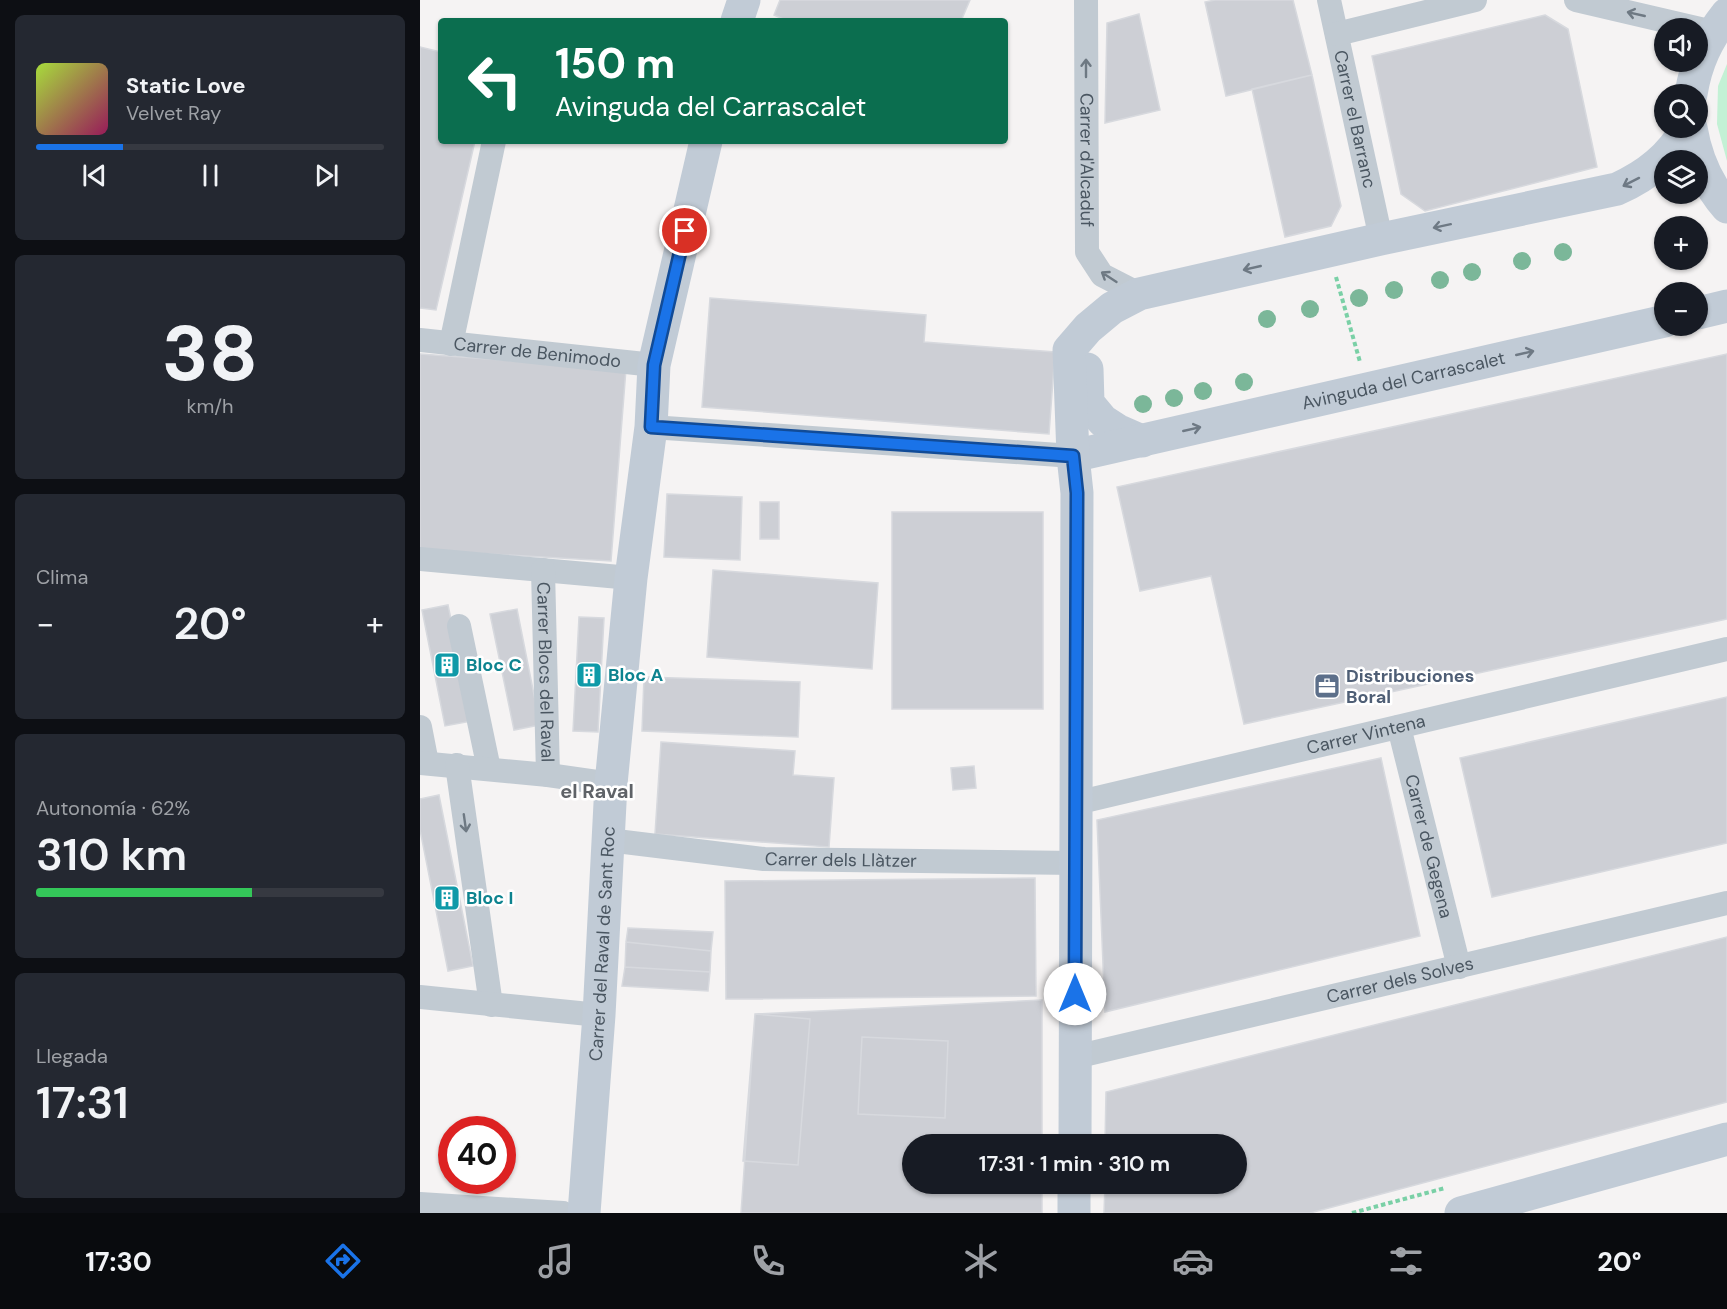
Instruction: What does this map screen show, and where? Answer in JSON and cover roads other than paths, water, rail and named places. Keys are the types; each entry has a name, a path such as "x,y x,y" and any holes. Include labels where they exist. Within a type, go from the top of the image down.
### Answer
{"street":[{"path":"738,18 744,0"},
{"name":"Carrer d'Alcaduf","path":"1086,0 1086,252 1102,275 1139,294"},
{"name":"Carrer el Barranc","path":"1329,0 1381,238"},
{"path":"1337,34 1476,0"},
{"path":"1576,0 1720,23 1702,52 1693,84"},
{"path":"1075,1134 1077,493 1073,456 1069,350 1088,328 1112,308 1139,294 1381,238 1617,189 1647,174 1672,151 1682,138"},
{"path":"1692,138 1704,173 1717,196 1727,207"},
{"path":"451,344 493,144"},
{"name":"Carrer del Raval de Sant Roc","path":"584,1213 599,1015 611,784 631,578 651,427 654,365 705,144"},
{"path":"1142,441 1103,421 1088,403 1087,362 1112,329 1128,317 1200,303 1220,275"},
{"path":"1708,311 1727,306"},
{"name":"Avinguda del Carrascalet","path":"651,427 1073,456 1654,324"},
{"name":"Carrer de Benimodo","path":"420,340 654,365"},
{"path":"420,559 631,578"},
{"name":"Carrer Blocs del Raval","path":"543,570 548,775"},
{"path":"459,626 489,769"},
{"name":"Carrer Vintena","path":"1076,803 1727,649"},
{"path":"420,727 424,763 548,775 611,784"},
{"name":"Carrer de Gegena","path":"1399,727 1459,967"},
{"path":"457,765 491,1005"},
{"name":"Carrer dels Llàtzer","path":"608,840 764,860 1076,863"},
{"name":"Carrer dels Solves","path":"1075,1057 1727,903"},
{"path":"421,991 491,1005 599,1015"},
{"path":"1461,1213 1727,1139"},
{"path":"1074,1194 1074,1213"},
{"path":"420,1204 563,1213"}],"place":[{"name":"Bloc C","path":"447,665"},
{"name":"Bloc A","path":"589,675"},
{"name":"Distribuciones Boral","path":"1327,686"},
{"name":"Bloc I","path":"447,898"}],"district":[{"name":"el Raval","path":"597,791"}]}
